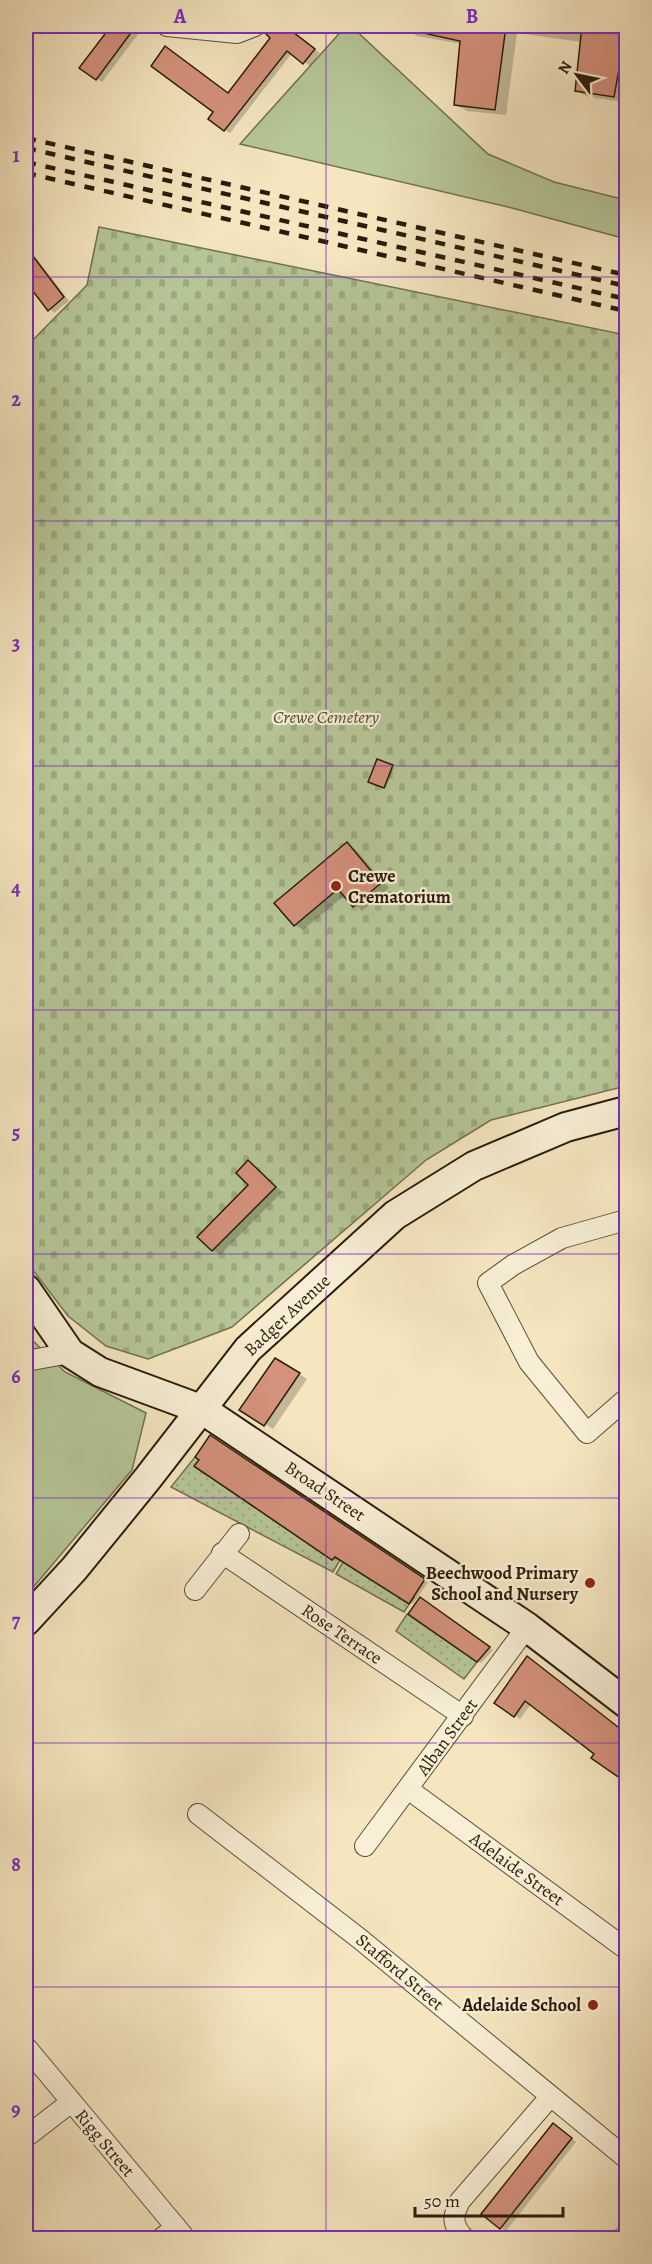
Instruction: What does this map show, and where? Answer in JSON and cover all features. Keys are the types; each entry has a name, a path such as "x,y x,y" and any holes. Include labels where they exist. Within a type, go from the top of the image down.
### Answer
{"street":[{"path":"167,26 237,33 255,26"},
{"name":"Badger Avenue","path":"26,1621 74,1569 203,1410 248,1349 395,1215 474,1166 566,1127 627,1110"},
{"path":"627,1220 562,1238 513,1265 488,1283 529,1362 587,1433 627,1399"},
{"name":"Broad Street","path":"26,1289 70,1353 100,1372 203,1410 527,1627 627,1703"},
{"path":"26,1361 70,1353"},
{"path":"195,1590 239,1534"},
{"name":"Rose Terrace","path":"222,1553 463,1716"},
{"name":"Alban Street","path":"365,1846 527,1627"},
{"name":"Adelaide Street","path":"408,1789 627,1949"},
{"name":"Stafford Street","path":"198,1814 360,1939 627,2158"},
{"name":"Rigg Street","path":"26,2047 175,2235"},
{"path":"464,2238 455,2228 453,2215 460,2201 550,2097"},
{"path":"26,2138 70,2103"}],"green space":[{"path":"346,26 351,26 488,154 554,182 626,200 626,239 512,208 240,144"},
{"name":"Crewe Cemetery","path":"99,227 626,335 626,1086 491,1120 426,1160 232,1327 148,1359 106,1346 68,1316 26,1261 26,347 87,285"},
{"path":"26,1334 65,1372 146,1413 132,1470 26,1596"},
{"path":"195,1457 199,1460 195,1467 208,1476 213,1469 219,1473 215,1480 332,1560 338,1552 343,1555 333,1572 171,1487"},
{"path":"347,1555 404,1601 409,1594 414,1597 404,1612 336,1574"},
{"path":"407,1614 477,1662 464,1679 396,1631"}],"building":[{"path":"111,26 136,26 96,80 79,68"},
{"path":"273,26 285,26 315,49 303,64 287,51 224,131 208,119 213,112 151,66 165,46 228,93 270,38 266,34"},
{"path":"423,26 506,26 495,110 454,105 460,41 423,33"},
{"path":"582,26 627,26 614,97 575,91"},
{"path":"26,247 64,297 48,311 26,282"},
{"path":"377,759 393,765 384,788 368,782"},
{"name":"Crewe Crematorium","path":"347,842 381,883 353,907 338,889 294,926 274,903"},
{"path":"248,1160 276,1187 212,1251 197,1237 248,1185 236,1173"},
{"path":"275,1358 300,1373 264,1426 239,1410"},
{"path":"210,1435 425,1579 409,1604 335,1557 332,1560 194,1466 199,1460 195,1457"},
{"path":"420,1597 490,1647 477,1662 408,1614"},
{"path":"527,1656 627,1734 627,1783 591,1758 594,1754 525,1701 514,1717 494,1703"},
{"path":"553,2123 572,2138 500,2229 481,2214"}],"railway":[{"path":"26,138 626,275"},
{"path":"26,148 626,286"},
{"path":"26,162 626,299"},
{"path":"26,173 626,311"}],"place":[{"name":"Crewe Crematorium","path":"336,886"},
{"name":"Beechwood Primary School and Nursery","path":"590,1583"},
{"name":"Adelaide School","path":"593,2005"}]}
